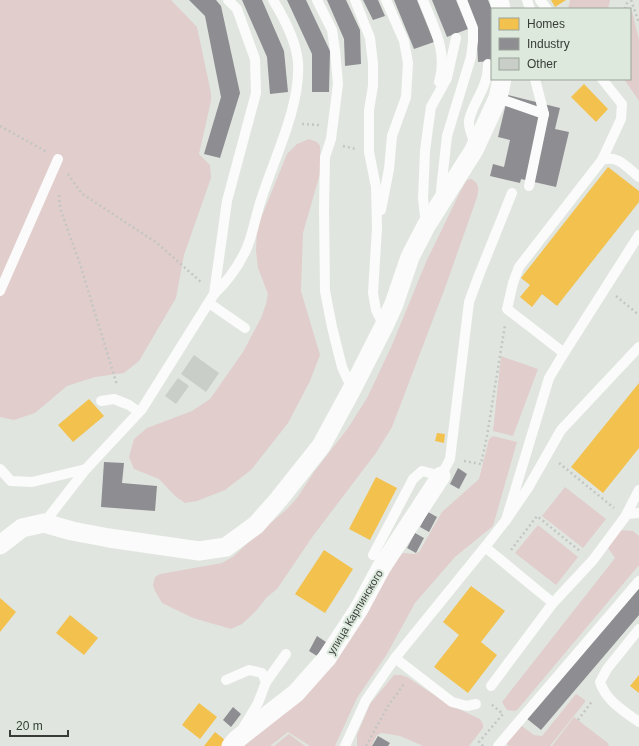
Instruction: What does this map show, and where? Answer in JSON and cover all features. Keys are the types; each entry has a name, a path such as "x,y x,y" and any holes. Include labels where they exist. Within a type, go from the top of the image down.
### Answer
{"street":[{"path":"0,545 22,528 44,523 72,532 199,551 226,547 256,525 284,494 321,446 384,326 394,304 410,257 426,226 474,150 498,98 502,80"},
{"name":"улица Карпинского","path":"234,743 296,693 327,658 359,609 381,568 441,476"}],"lane":[{"path":"212,298 227,201 256,93 255,59 237,9 228,0"},
{"path":"44,523 86,469 139,412 212,298 234,271 247,246 260,200 289,123 296,89 298,62 293,42 273,0"},
{"path":"317,0 332,30 338,84 331,139 325,157 325,291 342,367 352,389"},
{"path":"355,0 370,38 373,63 373,86 369,110 369,152 376,187 377,228 373,293 376,310 384,326"},
{"path":"377,228 389,169 392,136 406,98 408,64 404,41 386,0"},
{"path":"423,0 440,43 442,56 442,72 431,107 425,151 423,199 426,226"},
{"path":"444,196 441,190 447,136 471,57 473,41 473,28 462,0"},
{"path":"540,0 546,8"},
{"path":"431,107 446,78 456,38"},
{"path":"474,150 474,138 469,122 472,111 484,86 488,64"},
{"path":"529,186 544,114 535,80"},
{"path":"564,353 507,309 513,283 520,267 602,160 621,119 622,104 603,80"},
{"path":"498,98 544,114"},
{"path":"602,160 610,158 617,160 639,177"},
{"path":"0,291 58,159"},
{"path":"373,555 413,479 422,471 441,476 450,459 470,302 479,275 512,193"},
{"path":"506,520 549,378 639,235"},
{"path":"212,298 245,328"},
{"path":"345,746 366,700 395,658 506,520 528,488 561,430 639,347"},
{"path":"101,401 114,399 129,405 139,412"},
{"path":"0,469 11,481 32,482 86,469"},
{"path":"491,686 553,603 592,560 626,516 639,490"},
{"path":"626,516 639,513"},
{"path":"485,547 553,603"},
{"path":"498,746 639,581"},
{"path":"639,629 607,669 600,682 602,688 611,700 639,722"},
{"path":"234,743 258,703 266,682 286,654"},
{"path":"395,658 452,702 467,706 476,704"},
{"path":"226,680 249,670 262,674 266,682"}],"path":[{"path":"630,0 639,23"},
{"path":"0,126 58,159 81,193 157,243 212,298"},
{"path":"331,139 339,145 369,152"},
{"path":"59,194 60,208 80,264 116,384 121,389"},
{"path":"613,294 639,315"},
{"path":"481,464 487,436 507,309"},
{"path":"561,457 558,462 626,516"},
{"path":"503,562 537,516 592,560"},
{"path":"366,746 388,706 413,672"},
{"path":"578,720 602,688"},
{"path":"484,746 479,742 502,714 487,701"}],"shaded area":[{"path":"0,0 171,0 197,27 211,93 211,101 199,154 210,165 211,178 184,255 176,298 139,361 124,373 95,377 67,386 35,413 14,420 0,417"},
{"path":"570,0 610,0 608,8 568,8"},
{"path":"632,11 639,40 639,101 625,80 631,80"},
{"path":"309,139 317,142 320,146 321,170 303,233 301,291 320,355 310,381 288,423 251,470 225,490 197,501 185,503 175,496 159,479 134,469 129,457 134,439 147,428 192,411 210,399 243,352 261,318 268,294 258,268 256,251 257,228 287,154 297,144"},
{"path":"471,179 478,186 476,200 445,288 392,427 376,453 313,536 277,589 267,597 256,611 242,624 231,629 193,618 162,603 153,585 155,577 160,574 222,563 234,556 287,509 297,498 314,472 348,428 367,398 392,345 426,262 460,192 467,180"},
{"path":"501,356 538,369 513,436 493,431"},
{"path":"493,436 517,442 493,526 455,557 415,603 387,654 357,698 335,746 310,746 288,732 270,746 244,746 334,665 391,564 403,553 415,554 419,552 442,512 479,479 489,439"},
{"path":"565,487 606,519 583,548 542,516"},
{"path":"538,525 578,557 556,585 515,553"},
{"path":"619,530 633,531 639,536 639,565 518,709 515,711 507,710 502,702 615,558 608,548"},
{"path":"394,675 407,677 448,704 480,719 483,724 483,728 469,746 423,746 400,736 381,733 377,735 371,746 357,746 357,735 370,704"},
{"path":"576,694 585,700 585,702 550,746 509,746 506,743 519,724 534,735 542,736"},
{"path":"574,717 609,744 608,746 552,746"},
{"path":"289,734 305,746 274,746"}],"building: Homes":[{"path":"551,0 566,0 555,7"},
{"path":"584,84 608,109 596,122 571,97"},
{"path":"608,167 639,191 639,202 557,306 542,294 532,307 520,297 530,285 521,278"},
{"path":"639,383 639,448 603,493 571,467"},
{"path":"89,399 104,416 73,442 58,425"},
{"path":"437,433 445,434 444,443 435,441"},
{"path":"376,477 397,488 370,540 349,529"},
{"path":"324,550 353,569 325,613 295,594"},
{"path":"471,586 505,611 481,642 497,655 468,693 434,667 459,635 443,622"},
{"path":"0,598 16,612 0,632"},
{"path":"70,615 98,638 84,655 56,633"},
{"path":"639,675 639,693 630,686"},
{"path":"199,703 217,717 200,739 182,725"},
{"path":"215,732 225,740 221,746 204,746"}],"building: Industry":[{"path":"189,0 216,0 221,6 240,93 220,158 204,154 221,97 205,16"},
{"path":"242,0 262,0 284,51 288,92 270,94 267,57"},
{"path":"287,0 306,0 330,51 329,92 312,92 312,54"},
{"path":"327,0 346,0 360,30 361,64 345,66 344,39"},
{"path":"363,0 378,0 385,16 373,20"},
{"path":"394,0 417,0 434,42 414,49"},
{"path":"432,0 456,0 468,29 447,37"},
{"path":"466,0 488,0 492,8 491,61 478,62 476,23"},
{"path":"508,95 560,108 555,129 569,132 556,187 521,179 520,183 490,176 493,164 504,167 510,140 498,137"},
{"path":"104,462 124,463 122,483 157,486 155,511 101,507"},
{"path":"458,468 467,474 459,489 450,484"},
{"path":"428,512 437,517 429,532 420,527"},
{"path":"415,533 424,538 416,553 407,548"},
{"path":"639,585 639,615 541,730 526,718"},
{"path":"317,636 326,642 317,656 309,651"},
{"path":"233,707 241,714 231,727 223,720"},
{"path":"378,736 390,743 388,746 372,746"}],"building: Other":[{"path":"194,355 219,373 206,392 181,374"},
{"path":"178,378 189,386 176,404 165,396"}]}
